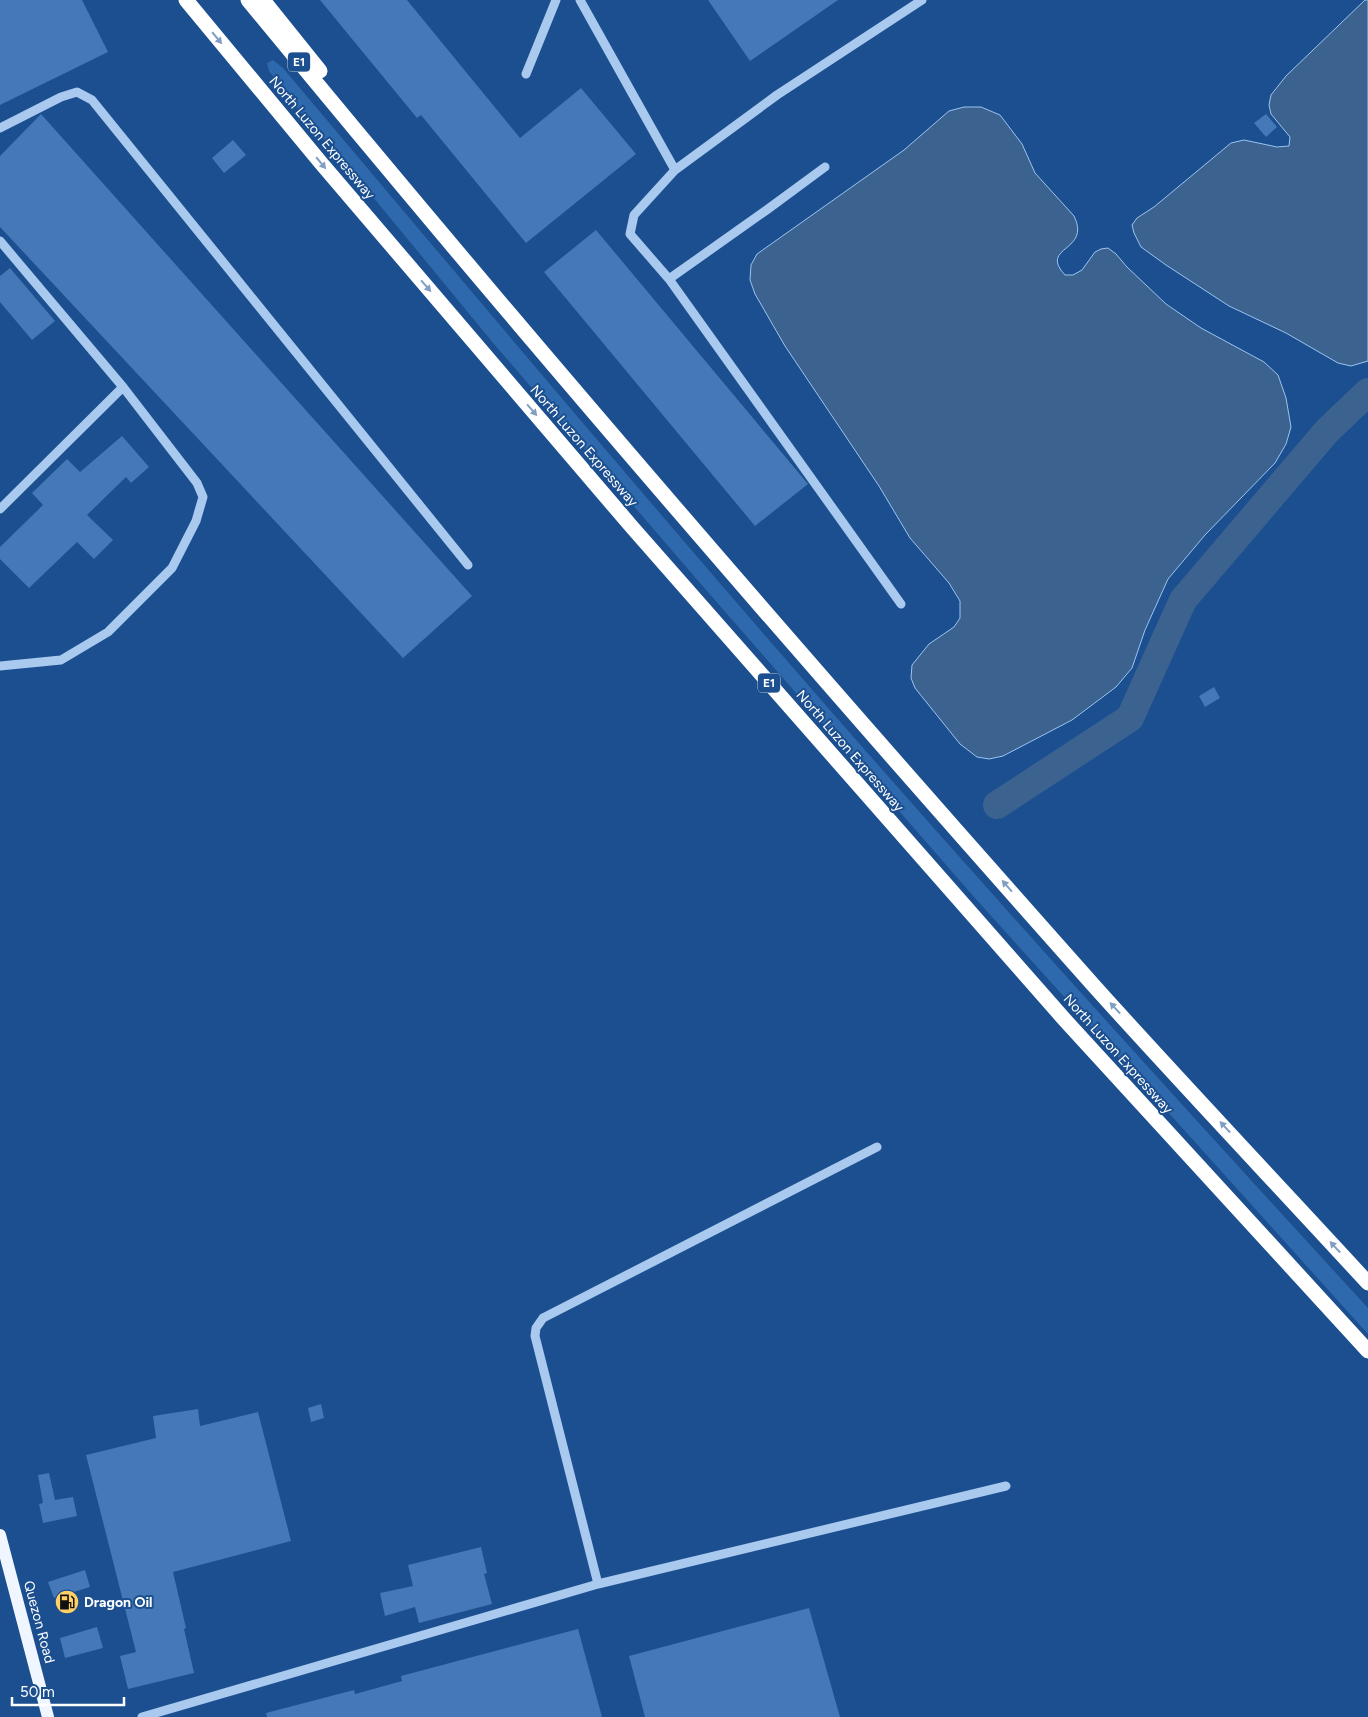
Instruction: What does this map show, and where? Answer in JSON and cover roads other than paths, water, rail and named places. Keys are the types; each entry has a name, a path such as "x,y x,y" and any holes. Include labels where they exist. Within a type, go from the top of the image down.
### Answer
{"highway":[{"name":"North Luzon Expressway","path":"186,0 321,163 638,533 1064,1019 1368,1351"},
{"name":"North Luzon Expressway","path":"248,0 350,124 656,486 1058,944 1368,1283"},
{"path":"263,0 325,78 350,124"}],"main road":[{"name":"Quezon Road","path":"0,1535 48,1717"}],"lane":[{"path":"526,74 556,0"},
{"path":"580,0 675,170"},
{"path":"901,604 668,279 630,234 634,215 675,170 777,95 922,0"},
{"path":"0,128 60,97 78,92 92,100 468,565"},
{"path":"668,279 824,167"},
{"path":"0,241 123,387 198,483 203,497 196,521 172,568 108,632 61,660 0,666"},
{"path":"0,509 123,387"},
{"path":"598,1584 535,1336 536,1328 543,1318 878,1147"},
{"path":"142,1717 598,1584 1006,1486"}],"waterway":[{"path":"997,805 1130,718 1183,600 1327,431 1368,392"}],"place":[{"name":"Dragon Oil","path":"67,1602"}]}
